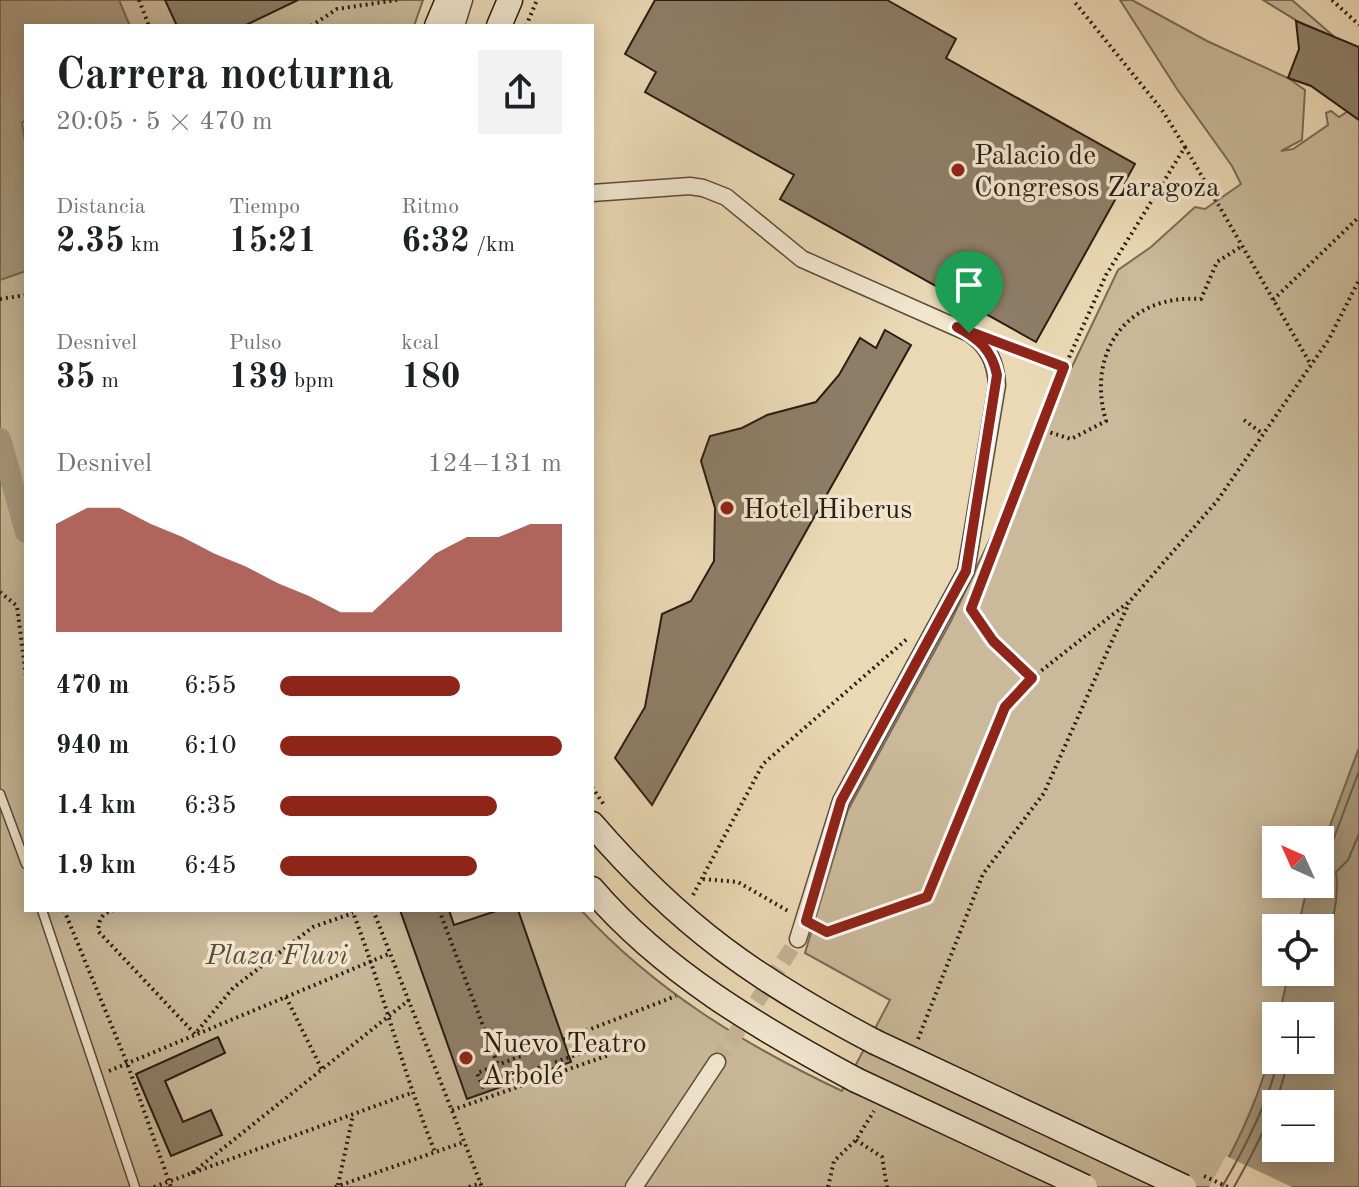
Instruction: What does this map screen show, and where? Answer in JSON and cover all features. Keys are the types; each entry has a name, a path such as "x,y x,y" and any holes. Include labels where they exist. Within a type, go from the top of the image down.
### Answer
{"main road":[{"path":"438,24 448,0"},
{"path":"500,24 510,0"},
{"path":"594,826 648,887 718,947 779,989 875,1042 1184,1187"},
{"path":"594,891 669,961 734,1010 856,1080 1085,1187"}],"street":[{"path":"457,24 464,0"},
{"path":"594,193 690,186 726,197 802,259 969,333 983,345 995,365 997,385 966,571 841,801 798,939"},
{"path":"634,1187 717,1062"}],"lane":[{"path":"0,794 24,858"},
{"path":"43,912 135,1187"}],"path":[{"path":"139,0 148,24"},
{"path":"314,24 337,9 397,0"},
{"path":"527,24 537,0"},
{"path":"1073,0 1162,110 1311,365"},
{"path":"1332,0 1359,25"},
{"path":"1032,678 993,641 971,609 1064,367 1106,275 1185,147"},
{"path":"1273,300 1359,217"},
{"path":"1039,429 1071,439 1106,421 1099,381 1105,355 1118,332 1136,314 1155,305 1181,298 1201,299 1217,262 1242,246"},
{"path":"703,879 738,882 827,932 927,897 1005,707 1032,678 1130,601 1217,501 1329,339 1359,280"},
{"path":"0,299 24,295"},
{"path":"997,342 1064,367"},
{"path":"1244,420 1263,434"},
{"path":"0,592 17,606 24,661"},
{"path":"964,928 983,874 1044,793 1130,601"},
{"path":"692,897 763,764 912,635"},
{"path":"65,912 127,1063 170,1184"},
{"path":"106,912 99,921 98,931 195,1034"},
{"path":"195,1034 233,988 313,927 353,912 372,961 411,1093 435,1152"},
{"path":"374,912 482,1185 469,1187"},
{"path":"440,912 498,1065"},
{"path":"99,1075 391,953"},
{"path":"452,1110 609,1055 605,1045 483,1087 477,1073 678,996"},
{"path":"286,997 322,1070"},
{"path":"192,1173 409,1000"},
{"path":"154,1187 170,1184 192,1173 411,1093"},
{"path":"337,1187 353,1114"},
{"path":"856,1140 882,1157 887,1187"},
{"path":"337,1187 464,1142"}],"green space":[{"name":"Plaza Fluvi","path":"0,0 423,0 415,24 24,24 24,912 583,912 639,966 702,1013 771,1055 842,1091 890,1000 805,953 848,810 951,621 1118,270 1151,247 1195,207 1205,209 1241,184 1120,0 1132,0 1207,41 1288,78 1305,90 1302,140 1281,151 1293,149 1328,125 1326,113 1331,111 1339,117 1359,104 1359,748 1330,826 1262,826 1262,898 1305,898 1301,914 1262,914 1262,986 1286,986 1282,1002 1262,1002 1262,1074 1266,1074 1246,1126 1213,1187 0,1187"},
{"path":"1263,0 1292,0 1338,40 1299,22"}],"water":[{"path":"0,0 119,0 129,24 24,24 24,272 0,280"},
{"path":"1359,748 1359,1187 1213,1187 1233,1149 1264,1074 1334,1074 1334,1002 1282,1002 1286,986 1334,986 1334,914 1301,914 1305,898 1334,898 1334,826 1330,826"}],"pier":[{"path":"1226,1156 1292,1187 1209,1187"}],"building":[{"path":"165,0 298,0 248,24 176,24"},
{"name":"Palacio de Congresos Zaragoza","path":"655,0 887,0 956,39 946,58 1135,164 1036,342 780,199 794,175 645,92 656,72 625,54"},
{"path":"1296,21 1359,47 1359,120 1311,86 1288,78 1299,49"},
{"path":"885,330 911,345 652,805 615,758 645,707 662,614 691,601 714,561 715,508 701,461 710,436 742,428 767,415 816,402 839,375 860,338 876,348"},
{"path":"401,912 450,912 454,925 493,912 519,912 571,1062 467,1099"},
{"path":"218,1037 225,1053 165,1081 183,1122 211,1110 222,1135 171,1156 136,1074"}],"waterway":[{"path":"0,439 24,525"}],"tunnel":[{"path":"717,1062 798,939"}],"place":[{"name":"Palacio de Congresos Zaragoza","path":"958,170"},
{"name":"Hotel Hiberus","path":"727,508"},
{"name":"Nuevo Teatro Arbolé","path":"466,1058"}],"route":[{"path":"957,327 1064,367 971,609 993,641 1032,678 1005,707 927,897 827,932 806,921 841,801 958,591 966,571 997,385 995,365 990,354 969,333 957,327"}]}
